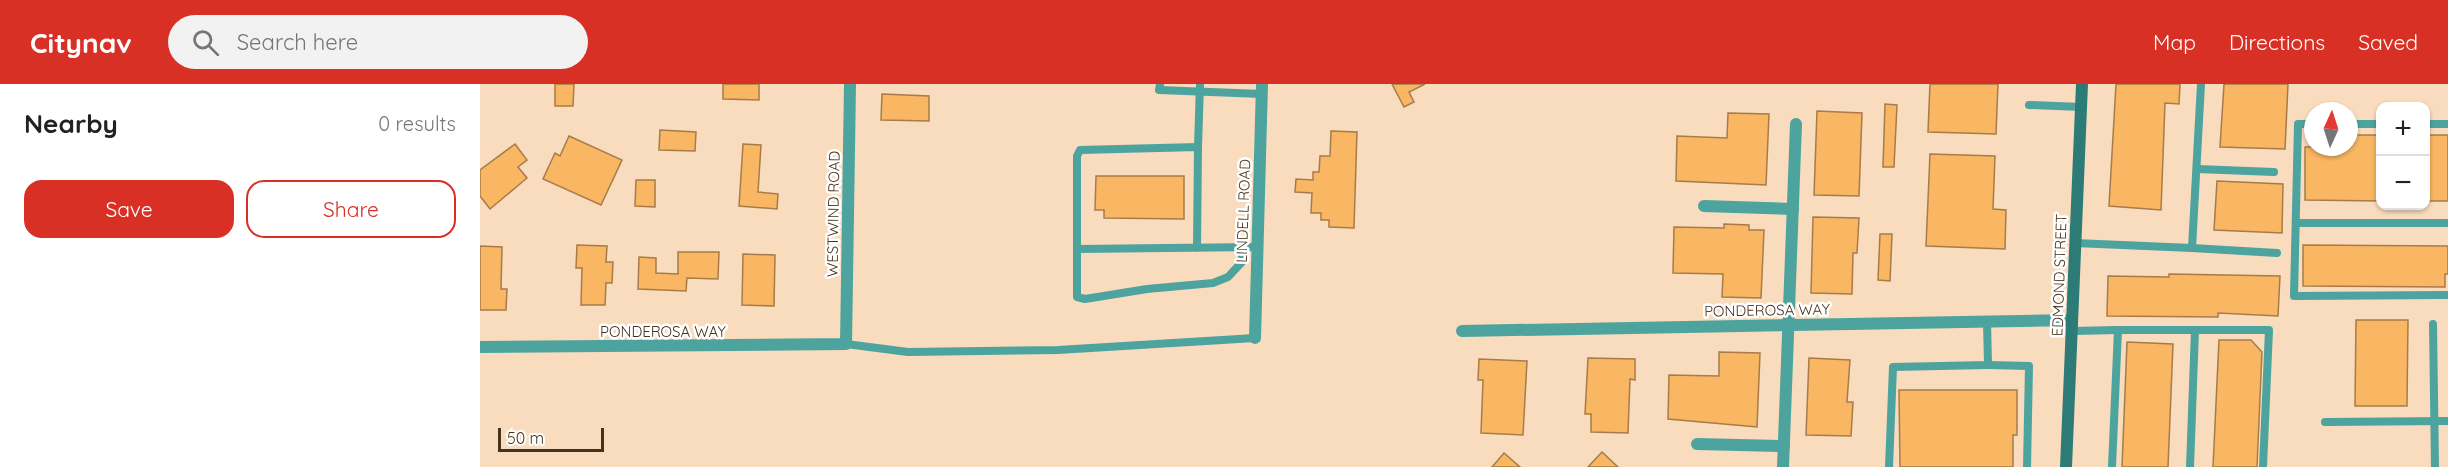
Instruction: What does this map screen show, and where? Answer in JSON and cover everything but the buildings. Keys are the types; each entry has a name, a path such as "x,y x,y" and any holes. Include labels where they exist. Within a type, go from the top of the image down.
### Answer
{"street":[{"name":"WESTWIND ROAD","path":"846,344 850,84"},
{"name":"EDMOND STREET","path":"2066,467 2082,84"},
{"name":"LINDELL ROAD","path":"1255,338 1262,89"},
{"path":"1783,467 1796,124"},
{"path":"1704,206 1792,208"},
{"name":"PONDEROSA WAY","path":"1462,331 1987,321 2072,325"},
{"name":"PONDEROSA WAY","path":"480,347 846,344"},
{"path":"1696,444 1784,447"}],"lane":[{"path":"1160,84 1160,90 1262,89"},
{"path":"2192,248 2201,84"},
{"path":"1197,248 1200,88"},
{"path":"2029,105 2081,107"},
{"path":"2304,124 2298,124 2294,296 2448,295"},
{"path":"2358,124 2376,124"},
{"path":"2430,124 2448,124"},
{"path":"1198,147 1080,150 1077,156 1077,297 1085,299 1148,289 1213,284 1228,277 1242,262 1242,247"},
{"path":"2197,169 2274,172"},
{"path":"2296,223 2448,223"},
{"path":"2075,243 2277,253"},
{"path":"1077,249 1257,247"},
{"path":"1987,321 1988,365"},
{"path":"2433,324 2435,467"},
{"path":"2072,325 2118,330 2269,330 2263,467"},
{"path":"2112,467 2118,330"},
{"path":"2190,467 2195,330"},
{"path":"846,344 908,352 931,352 1058,350 1255,338"},
{"path":"1889,467 1893,367 1988,365 2029,366 2027,467"},
{"path":"2325,423 2448,421"}]}
